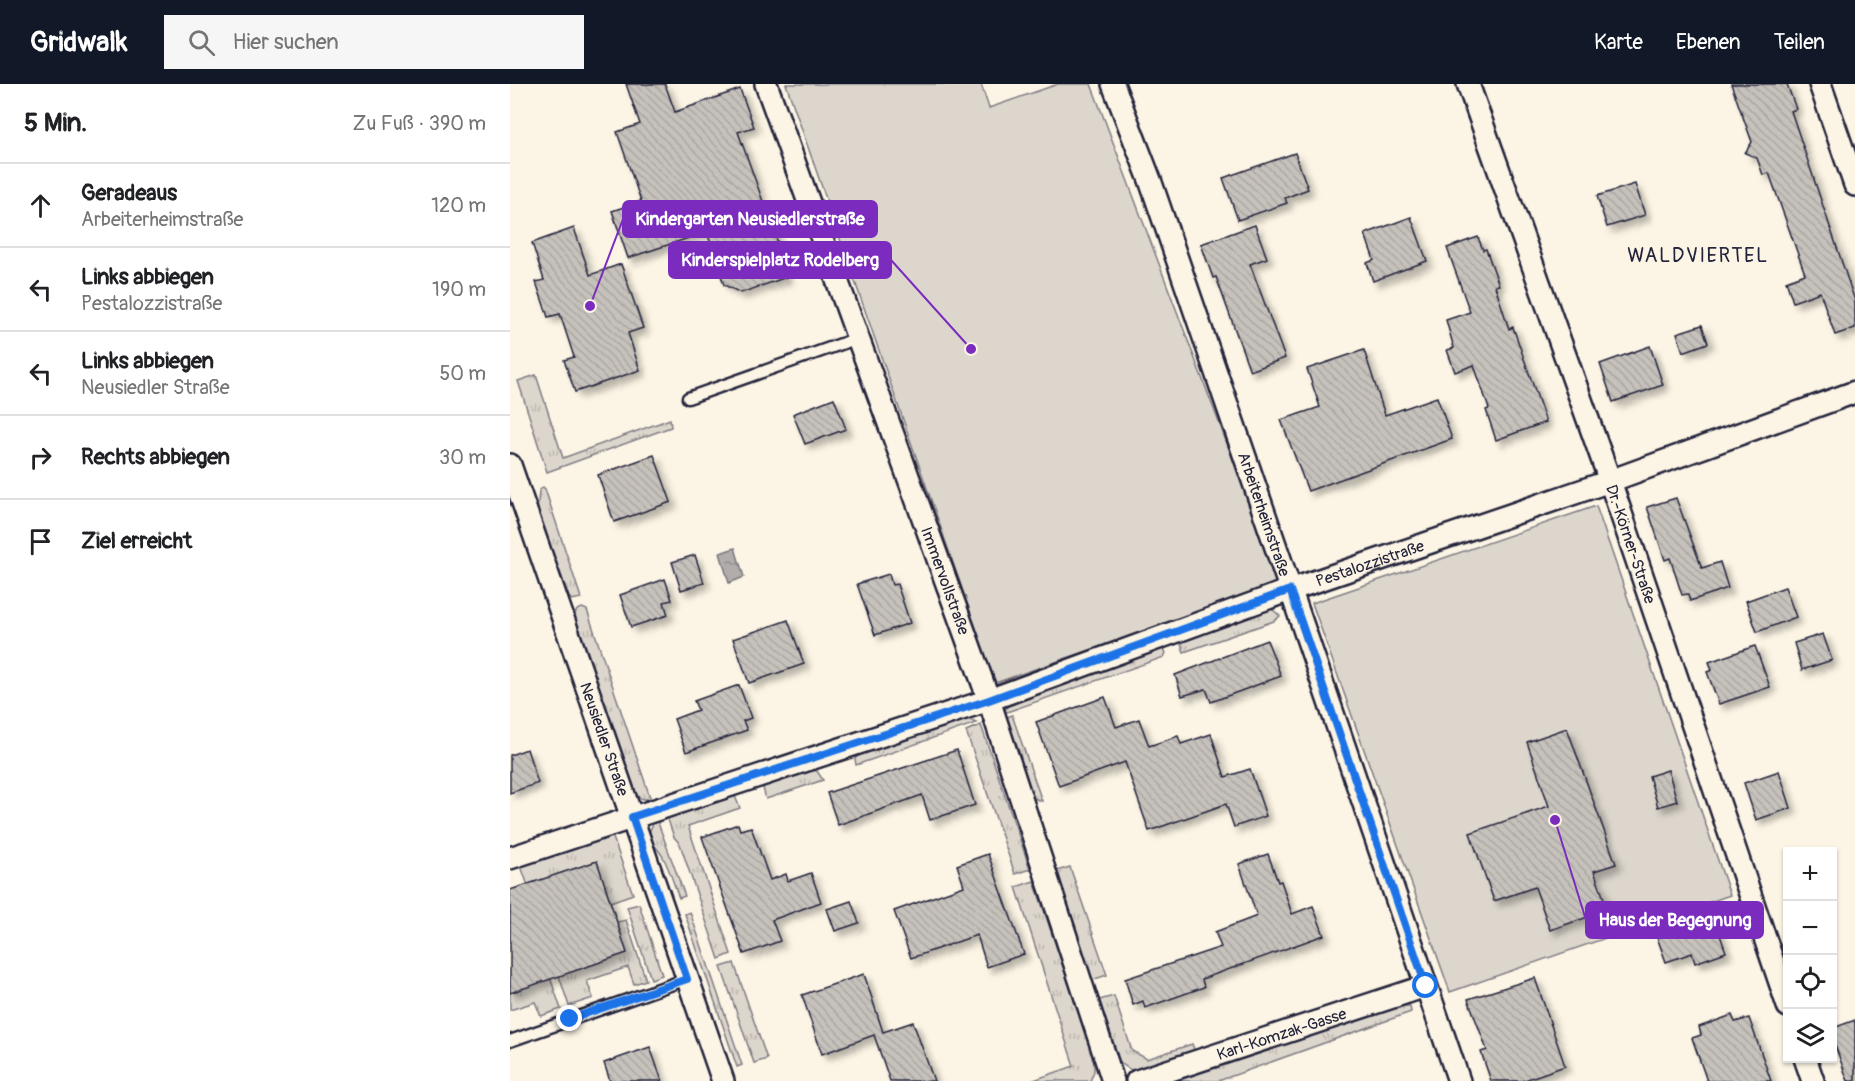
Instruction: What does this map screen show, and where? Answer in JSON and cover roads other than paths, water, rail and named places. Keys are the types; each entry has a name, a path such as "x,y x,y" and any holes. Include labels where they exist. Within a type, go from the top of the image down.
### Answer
{"street":[{"name":"Immervollstraße","path":"766,84 989,700 1113,1081"},
{"name":"Arbeiterheimstraße","path":"1113,84 1150,180 1459,1081"},
{"name":"Dr.-Körner-Straße","path":"1468,84 1610,481 1783,991"},
{"path":"1820,84 1855,185"},
{"name":"Pestalozzistraße","path":"510,858 989,700 1290,590 1610,481 1855,392"},
{"name":"Neusiedler Straße","path":"510,465 514,488 632,817 723,1081"},
{"name":"Karl-Komzak-Gasse","path":"1137,1081 1426,986"},
{"path":"1806,1063 1813,1081"}],"lane":[{"path":"688,398 858,338"},
{"path":"510,1041 687,979"}],"water":[{"path":"735,548 744,577 729,583 720,553"}],"place":[{"name":"Kindergarten Neusiedlerstraße","path":"590,306"},
{"name":"Kinderspielplatz Rodelberg","path":"971,349"},
{"name":"Haus der Begegnung","path":"1555,820"}],"district":[{"name":"WALDVIERTEL","path":"1698,255"}]}
